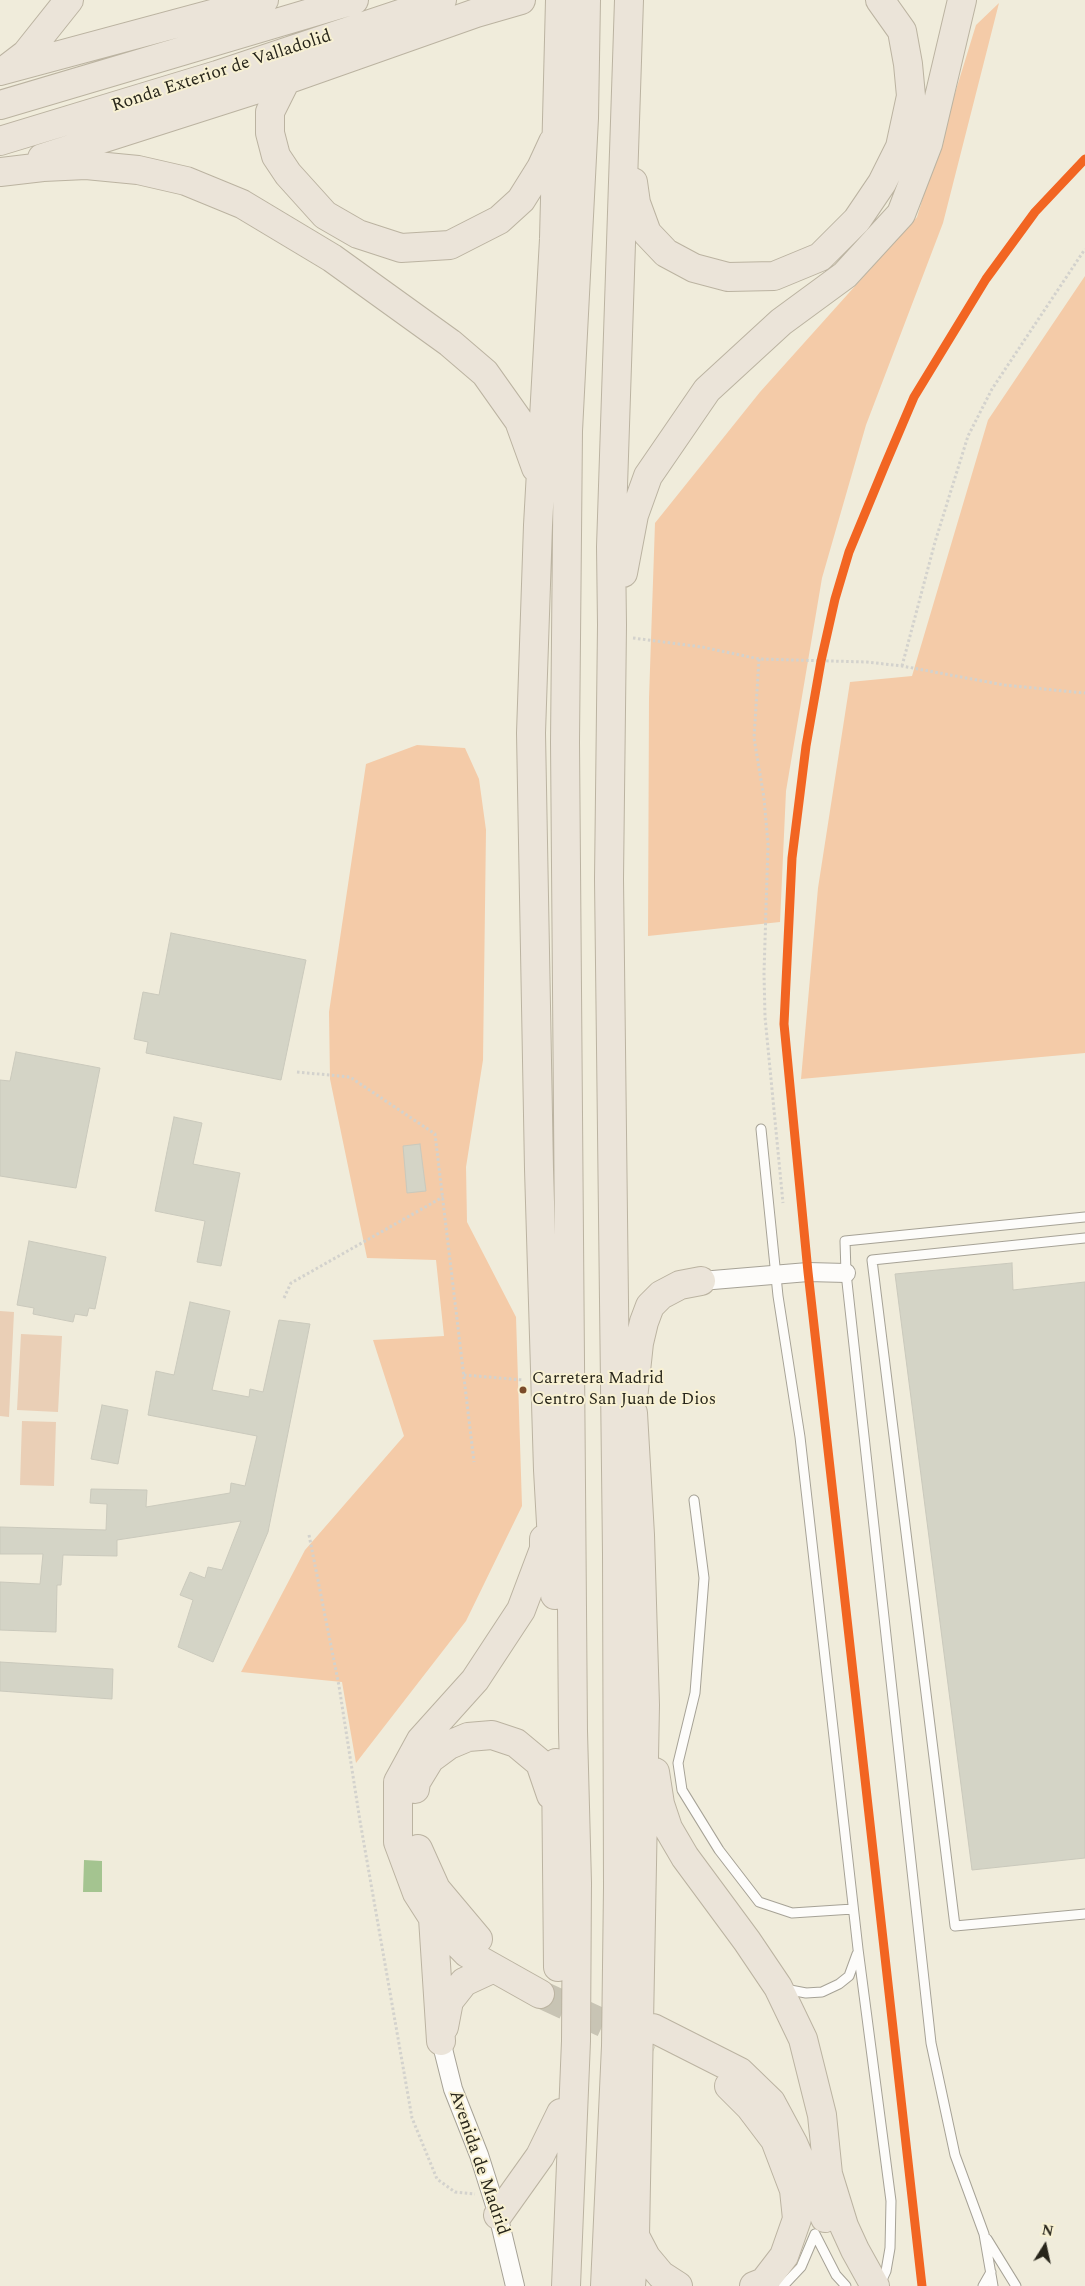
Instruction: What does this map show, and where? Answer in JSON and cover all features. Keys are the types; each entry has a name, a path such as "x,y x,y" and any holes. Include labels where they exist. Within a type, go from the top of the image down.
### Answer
{"highway":[{"path":"2,71 26,54 69,0"},
{"path":"2,71 264,0"},
{"name":"Ronda Exterior de Valladolid","path":"0,105 354,0"},
{"name":"Ronda Exterior de Valladolid","path":"0,141 217,75 442,0"},
{"path":"0,172 286,80 476,13 521,0"},
{"path":"535,849 555,569 568,431 584,118 572,38 560,0"},
{"path":"566,2278 561,2113 555,1610 548,1470 539,1169 535,849 531,733 538,525 554,239 557,134 572,38 586,0"},
{"path":"605,2286 616,2046 618,1887 614,1265 609,879 612,631 610,547 629,0"},
{"path":"625,136 636,203 647,233 666,253 694,268 728,277 774,276 820,256 857,220 882,183 900,147 911,96 908,64 902,31 880,0"},
{"path":"612,631 634,514 648,476 677,432 707,390 781,322 845,275 901,214 928,144 962,0"},
{"path":"286,80 270,112 270,133 276,156 305,195 325,215 358,234 401,248 450,244 499,220 521,200 541,168 557,134"},
{"path":"0,172 86,165 160,174 242,204 332,258 450,342 485,373 519,421 529,447 536,470 538,525"},
{"path":"566,2278 576,2041 577,1893 565,864 568,431"},
{"path":"614,1265 625,1316 633,1399 640,1534 645,1704 635,2236 632,2286"},
{"path":"633,1399 639,1343 650,1306 661,1294 680,1285 701,1281"},
{"path":"548,1470 544,1549 521,1610 475,1680 421,1740 398,1782 398,1842 417,1893 433,1918 467,1953 492,1969 540,1985 482,1944 436,1889 419,1852 412,1819 416,1782 430,1759 449,1745 468,1738 492,1735 516,1743 540,1762 556,1809"},
{"path":"645,1704 660,1804 668,1828 685,1857 747,1941 778,1987 803,2039 822,2115 828,2174 844,2226 855,2250 877,2286"},
{"path":"433,1918 441,2041"},
{"path":"441,2041 449,2001 464,1982 492,1969"},
{"path":"654,2037 725,2082 750,2107 775,2140 848,2262 859,2275 877,2286"},
{"path":"494,2203 540,2156 561,2113"},
{"path":"803,2189 815,2234"},
{"path":"754,2286 764,2282 784,2256 797,2219 803,2189"},
{"path":"635,2236 651,2263 661,2275 678,2286"}],"street":[{"path":"701,1281 808,1272 846,1273"},
{"name":"Avenida de Madrid","path":"441,2041 453,2089 494,2203 515,2286"}],"lane":[{"path":"761,1129 776,1276 800,1437 853,1909 891,2201 890,2248 886,2271 877,2286"},
{"path":"993,2286 984,2234 955,2155 931,2043 846,1273 845,1241 1085,1217"},
{"path":"1085,1238 872,1260 955,1926 1085,1914"},
{"path":"694,1500 704,1578 695,1693 678,1762 682,1790 719,1850 759,1902 792,1913 853,1909"},
{"path":"778,1987 806,1993 822,1992 839,1984 849,1976 855,1963 858,1949"},
{"path":"783,2286 801,2266 815,2234"},
{"path":"815,2234 836,2276 846,2286"},
{"path":"984,2234 1016,2286"},
{"path":"983,2286 991,2272"}],"path":[{"path":"902,666 936,542 968,436 992,389 1085,249"},
{"path":"612,631 759,659 867,662 902,666 1004,685 1085,694"},
{"path":"759,659 754,738 764,798 768,844 764,973 765,1017 784,1200 781,1209"},
{"path":"297,1072 350,1077 435,1134 474,1462"},
{"path":"284,1298 291,1283 443,1197"},
{"path":"464,1375 546,1382"},
{"path":"308,1535 339,1686 412,2118 437,2179 455,2192 472,2194 494,2203"}],"shaded area":[{"path":"999,3 943,223 866,425 822,578 786,791 780,922 648,936 649,698 655,523 760,392 917,217 976,25"},
{"path":"1085,276 1085,1053 801,1079 818,888 850,682 912,676 988,420"},
{"path":"417,745 465,748 479,779 486,830 483,1060 466,1167 467,1222 516,1317 522,1506 466,1621 356,1763 342,1682 241,1672 305,1550 404,1436 373,1340 444,1336 436,1260 367,1258 330,1079 329,1012 366,764"},
{"path":"0,1311 14,1312 9,1417 0,1416"},
{"path":"21,1334 62,1336 58,1412 17,1410"},
{"path":"22,1421 56,1422 54,1486 20,1485"},
{"path":"84,1860 102,1861 102,1892 83,1892"}],"building":[{"path":"171,933 306,960 281,1080 146,1053 148,1042 134,1039 143,992 159,995"},
{"path":"16,1052 100,1068 76,1188 0,1176 0,1080 10,1081"},
{"path":"174,1117 202,1123 193,1164 240,1173 221,1266 197,1262 205,1221 155,1211"},
{"path":"420,1144 426,1191 407,1193 403,1146"},
{"path":"29,1241 106,1257 95,1309 89,1308 87,1316 75,1314 73,1322 33,1314 34,1308 17,1305"},
{"path":"1012,1263 1013,1290 1085,1282 1085,1858 972,1870 895,1274"},
{"path":"190,1302 230,1311 212,1390 249,1397 250,1389 263,1392 279,1320 310,1324 268,1532 213,1662 178,1647 193,1600 180,1595 190,1572 205,1578 208,1567 222,1570 241,1521 117,1540 117,1556 63,1555 61,1585 57,1585 56,1632 0,1630 0,1582 40,1584 43,1554 0,1554 0,1527 106,1530 107,1504 90,1503 91,1489 147,1490 146,1507 230,1493 231,1483 245,1486 257,1436 148,1415 156,1371 174,1375"},
{"path":"102,1405 128,1410 118,1464 91,1459"},
{"path":"0,1662 113,1669 112,1699 0,1691"}],"tunnel":[{"path":"540,1994 655,2047"}],"transit line":[{"path":"922,2286 808,1272 784,1024 792,858 806,746 821,661 835,599 849,552 885,465 914,397 986,279 1035,212 1085,159"}],"place":[{"name":"Carretera Madrid Centro San Juan de Dios","path":"523,1390"}]}
